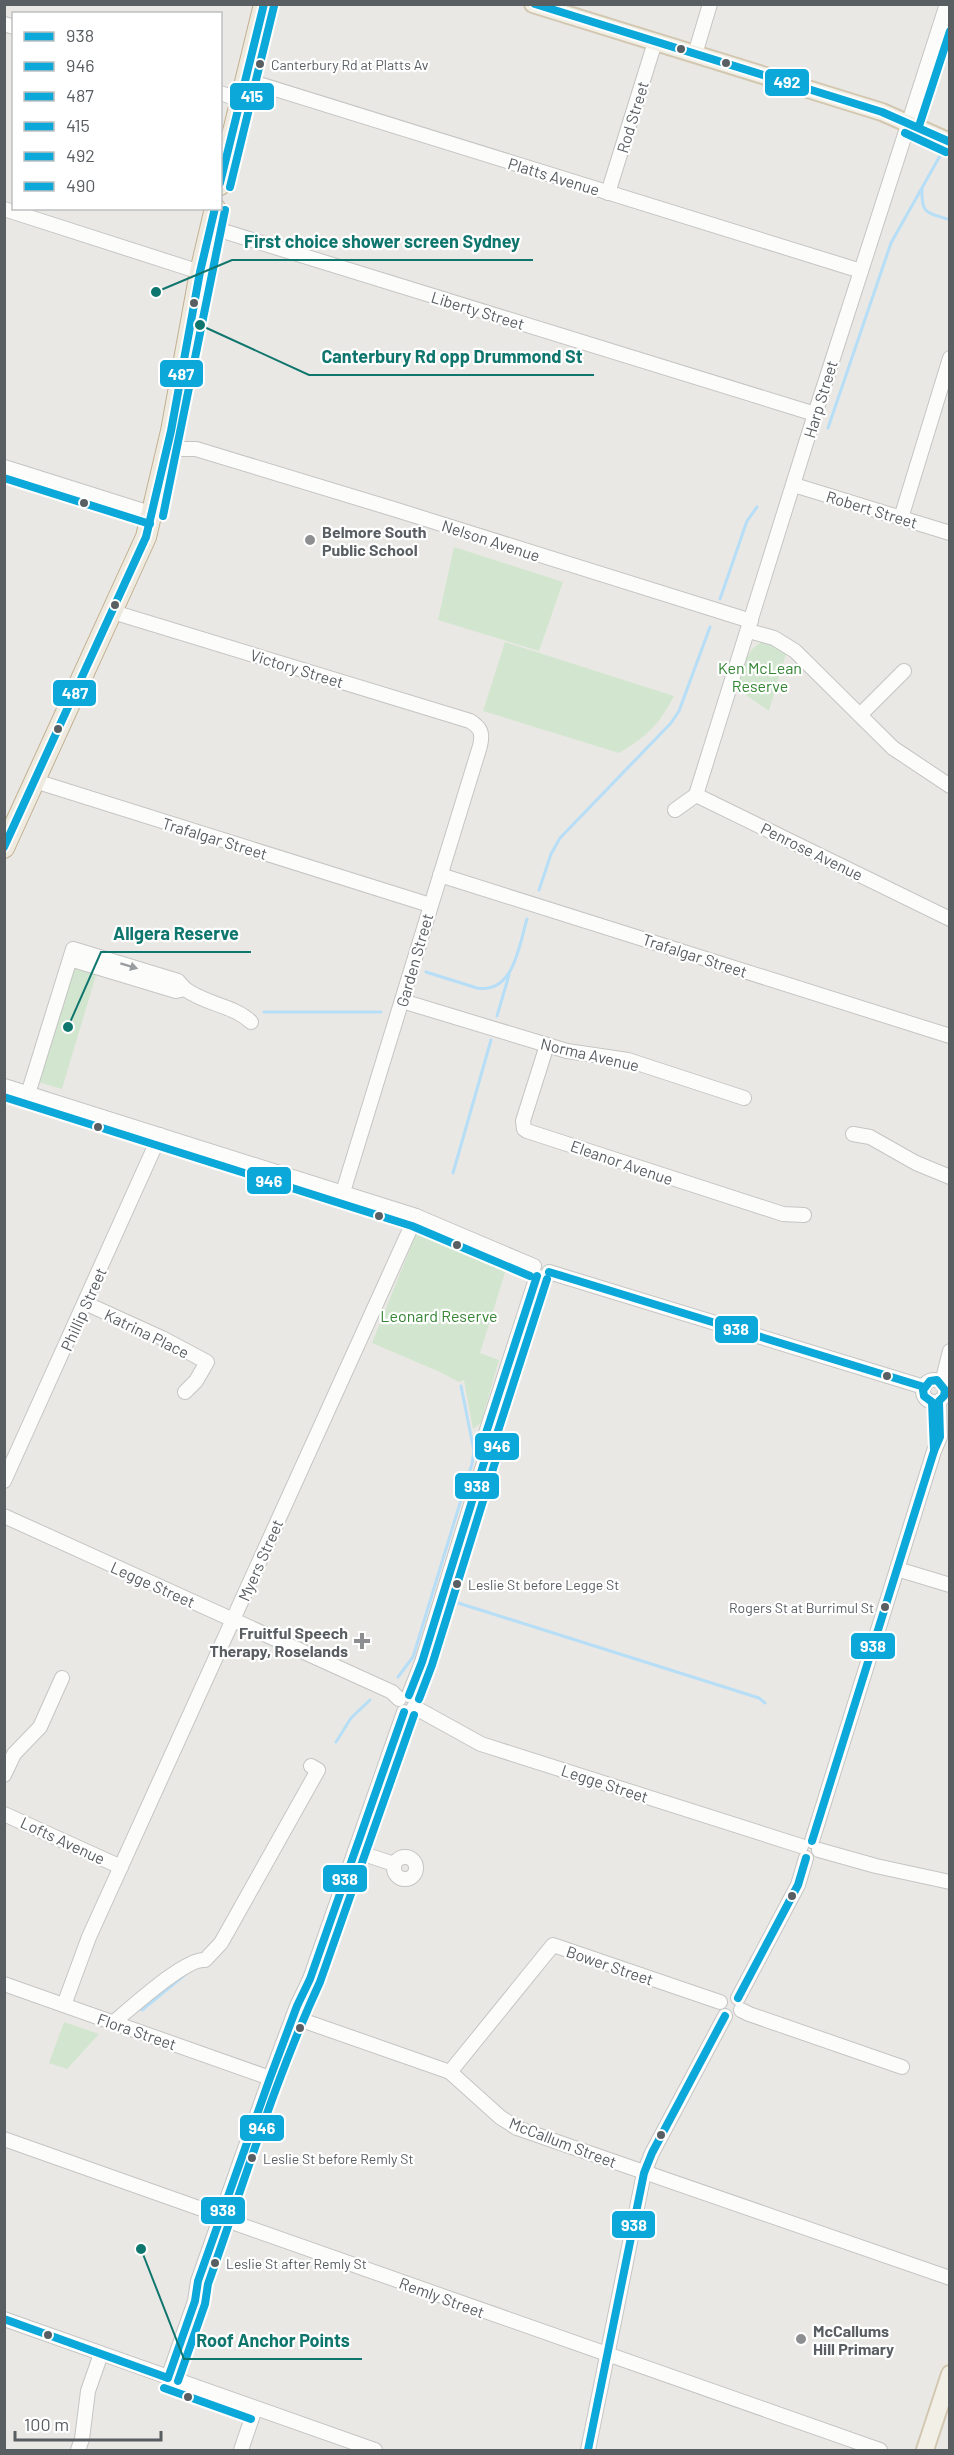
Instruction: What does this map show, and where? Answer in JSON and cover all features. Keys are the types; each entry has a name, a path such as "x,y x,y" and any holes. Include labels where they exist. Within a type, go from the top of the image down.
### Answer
{"highway":[{"path":"222,177 264,4"},
{"path":"4,848 114,612 153,514 171,431 200,272 213,218"}],"main road":[{"path":"533,4 882,112 950,142"},
{"path":"925,2451 950,2374"}],"street":[{"path":"695,54 710,4"},
{"name":"Harp Street","path":"696,795 815,414 947,4"},
{"name":"Rod Street","path":"608,193 655,42"},
{"name":"Platts Avenue","path":"246,80 861,272"},
{"path":"222,94 241,100"},
{"path":"4,209 200,272"},
{"name":"Liberty Street","path":"213,218 815,414"},
{"path":"901,518 950,358"},
{"name":"Nelson Avenue","path":"171,431 196,449"},
{"name":"Nelson Avenue","path":"166,452 196,449 400,511 750,626 795,651 893,748 950,786"},
{"path":"4,467 153,514"},
{"name":"Robert Street","path":"794,485 950,532"},
{"name":"Victory Street","path":"114,612 470,721 479,728"},
{"path":"860,715 904,671"},
{"name":"Garden Street","path":"343,1192 480,746 482,733 479,728"},
{"name":"Trafalgar Street","path":"35,781 430,905"},
{"path":"675,810 696,795"},
{"name":"Penrose Avenue","path":"696,795 950,919"},
{"name":"Trafalgar Street","path":"440,875 950,1036"},
{"path":"28,1094 71,954 176,991 185,989 201,1000 237,1012 251,1022"},
{"name":"Norma Avenue","path":"402,1000 580,1054 628,1060 744,1098"},
{"name":"Eleanor Avenue","path":"547,1045 523,1121 527,1131 783,1214 804,1215"},
{"path":"4,1086 416,1216 540,1272 924,1387 932,1380 944,1397 934,1451 798,1885 739,2004 734,2017 725,2016 719,2009 720,2002 728,1996 739,2004 749,2014 902,2067"},
{"path":"853,1134 870,1137 916,1163 950,1177"},
{"name":"Phillip Street","path":"4,1481 160,1135"},
{"name":"Myers Street","path":"64,2005 89,1937 416,1216"},
{"path":"168,2378 195,2301 198,2281 270,2078 310,1979 422,1662 487,1454 486,1433 540,1272"},
{"name":"Katrina Place","path":"85,1303 162,1338 207,1362 196,1381 185,1392"},
{"path":"934,1451 939,1441 950,1351"},
{"name":"Legge Street","path":"4,1516 392,1692 407,1703 481,1744 810,1849 876,1866 949,1880"},
{"path":"897,1569 950,1585"},
{"path":"4,1775 14,1754 40,1727 62,1678"},
{"path":"114,2022 152,1990 193,1961 205,1960 221,1943 318,1770 311,1766"},
{"name":"Lofts Avenue","path":"4,1814 121,1867"},
{"path":"355,1851 394,1864"},
{"name":"Bower Street","path":"450,2072 552,1944 720,2002"},
{"name":"Flora Street","path":"4,1984 270,2078"},
{"path":"588,2451 644,2173 652,2153 725,2016"},
{"name":"McCallum Street","path":"293,2017 450,2072 512,2125 950,2278"},
{"name":"Remly Street","path":"4,2139 880,2451"},
{"path":"4,2319 375,2451"},
{"path":"78,2451 82,2439 88,2391 101,2354"},
{"path":"241,2451 255,2409"}],"green space":[{"path":"454,547 563,582 539,651 438,620"},
{"name":"Ken McLean Reserve","path":"766,641 786,654 769,711 737,689 749,654 753,648"},
{"path":"505,642 674,696 663,715 651,729 619,753 483,711"},
{"path":"79,966 97,972 62,1089 38,1082 73,969"},
{"name":"Leonard Reserve","path":"420,1224 508,1263 480,1353 499,1360 481,1423 473,1429 464,1380 459,1382 372,1343"},
{"path":"64,2022 99,2034 67,2069 49,2063"}],"waterway":[{"path":"828,428 891,243 941,154"},
{"path":"922,189 924,208 931,214 950,220"},
{"path":"720,599 747,521 757,507"},
{"path":"539,890 551,854 560,838 671,723 679,711 710,627"},
{"path":"426,972 477,988 489,988 499,983 513,966 527,919"},
{"path":"497,1016 509,975"},
{"path":"264,1012 381,1012"},
{"path":"453,1173 491,1040"},
{"path":"398,1677 413,1657 472,1464 474,1451 461,1386"},
{"path":"452,1601 759,1698 765,1703"},
{"path":"336,1742 351,1718 370,1700"},
{"path":"142,2010 187,1973"}],"transit line":[{"name":"487","path":"222,175 264,4"},
{"name":"492","path":"535,4 882,112 950,142"},
{"name":"415","path":"230,187 274,6"},
{"name":"490","path":"919,126 950,31"},
{"name":"490","path":"905,133 946,152"},
{"name":"487","path":"4,847 146,537 171,431 200,272 215,210"},
{"name":"415","path":"163,516 225,210"},
{"name":"415","path":"4,478 150,524"},
{"name":"946","path":"4,1097 412,1226 530,1276"},
{"name":"938","path":"549,1272 924,1387"},
{"name":"938","path":"409,1695 422,1662 487,1453 486,1433 537,1276"},
{"name":"946","path":"419,1699 432,1665 497,1456 497,1434 547,1279"},
{"name":"938","path":"937,1380 945,1390 944,1396 939,1401 940,1437 934,1451 932,1402 924,1396 923,1390 930,1381 937,1380"},
{"name":"938","path":"812,1841 934,1451"},
{"name":"938","path":"168,2378 195,2301 198,2281 270,2078 297,2006 310,1979 404,1712"},
{"name":"946","path":"178,2381 205,2304 208,2284 261,2132 320,1982 414,1715"},
{"name":"938","path":"738,1998 798,1885 806,1858"},
{"name":"938","path":"588,2450 644,2173 652,2153 725,2016"},
{"name":"938","path":"4,2319 168,2378"},
{"name":"946","path":"164,2388 251,2419"}],"place":[{"name":"Canterbury Rd at Platts Av","path":"260,64"},
{"name":"First choice shower screen Sydney","path":"156,292"},
{"name":"Canterbury Rd opp Drummond St","path":"200,325"},
{"name":"Belmore South Public School","path":"310,540"},
{"name":"Allgera Reserve","path":"68,1027"},
{"name":"Leslie St before Legge St","path":"457,1584"},
{"name":"Rogers St at Burrimul St","path":"885,1607"},
{"name":"Fruitful Speech Therapy, Roselands","path":"362,1641"},
{"name":"Leslie St before Remly St","path":"252,2158"},
{"name":"Roof Anchor Points","path":"141,2249"},
{"name":"Leslie St after Remly St","path":"215,2263"},
{"name":"McCallums Hill Primary","path":"801,2339"}]}
